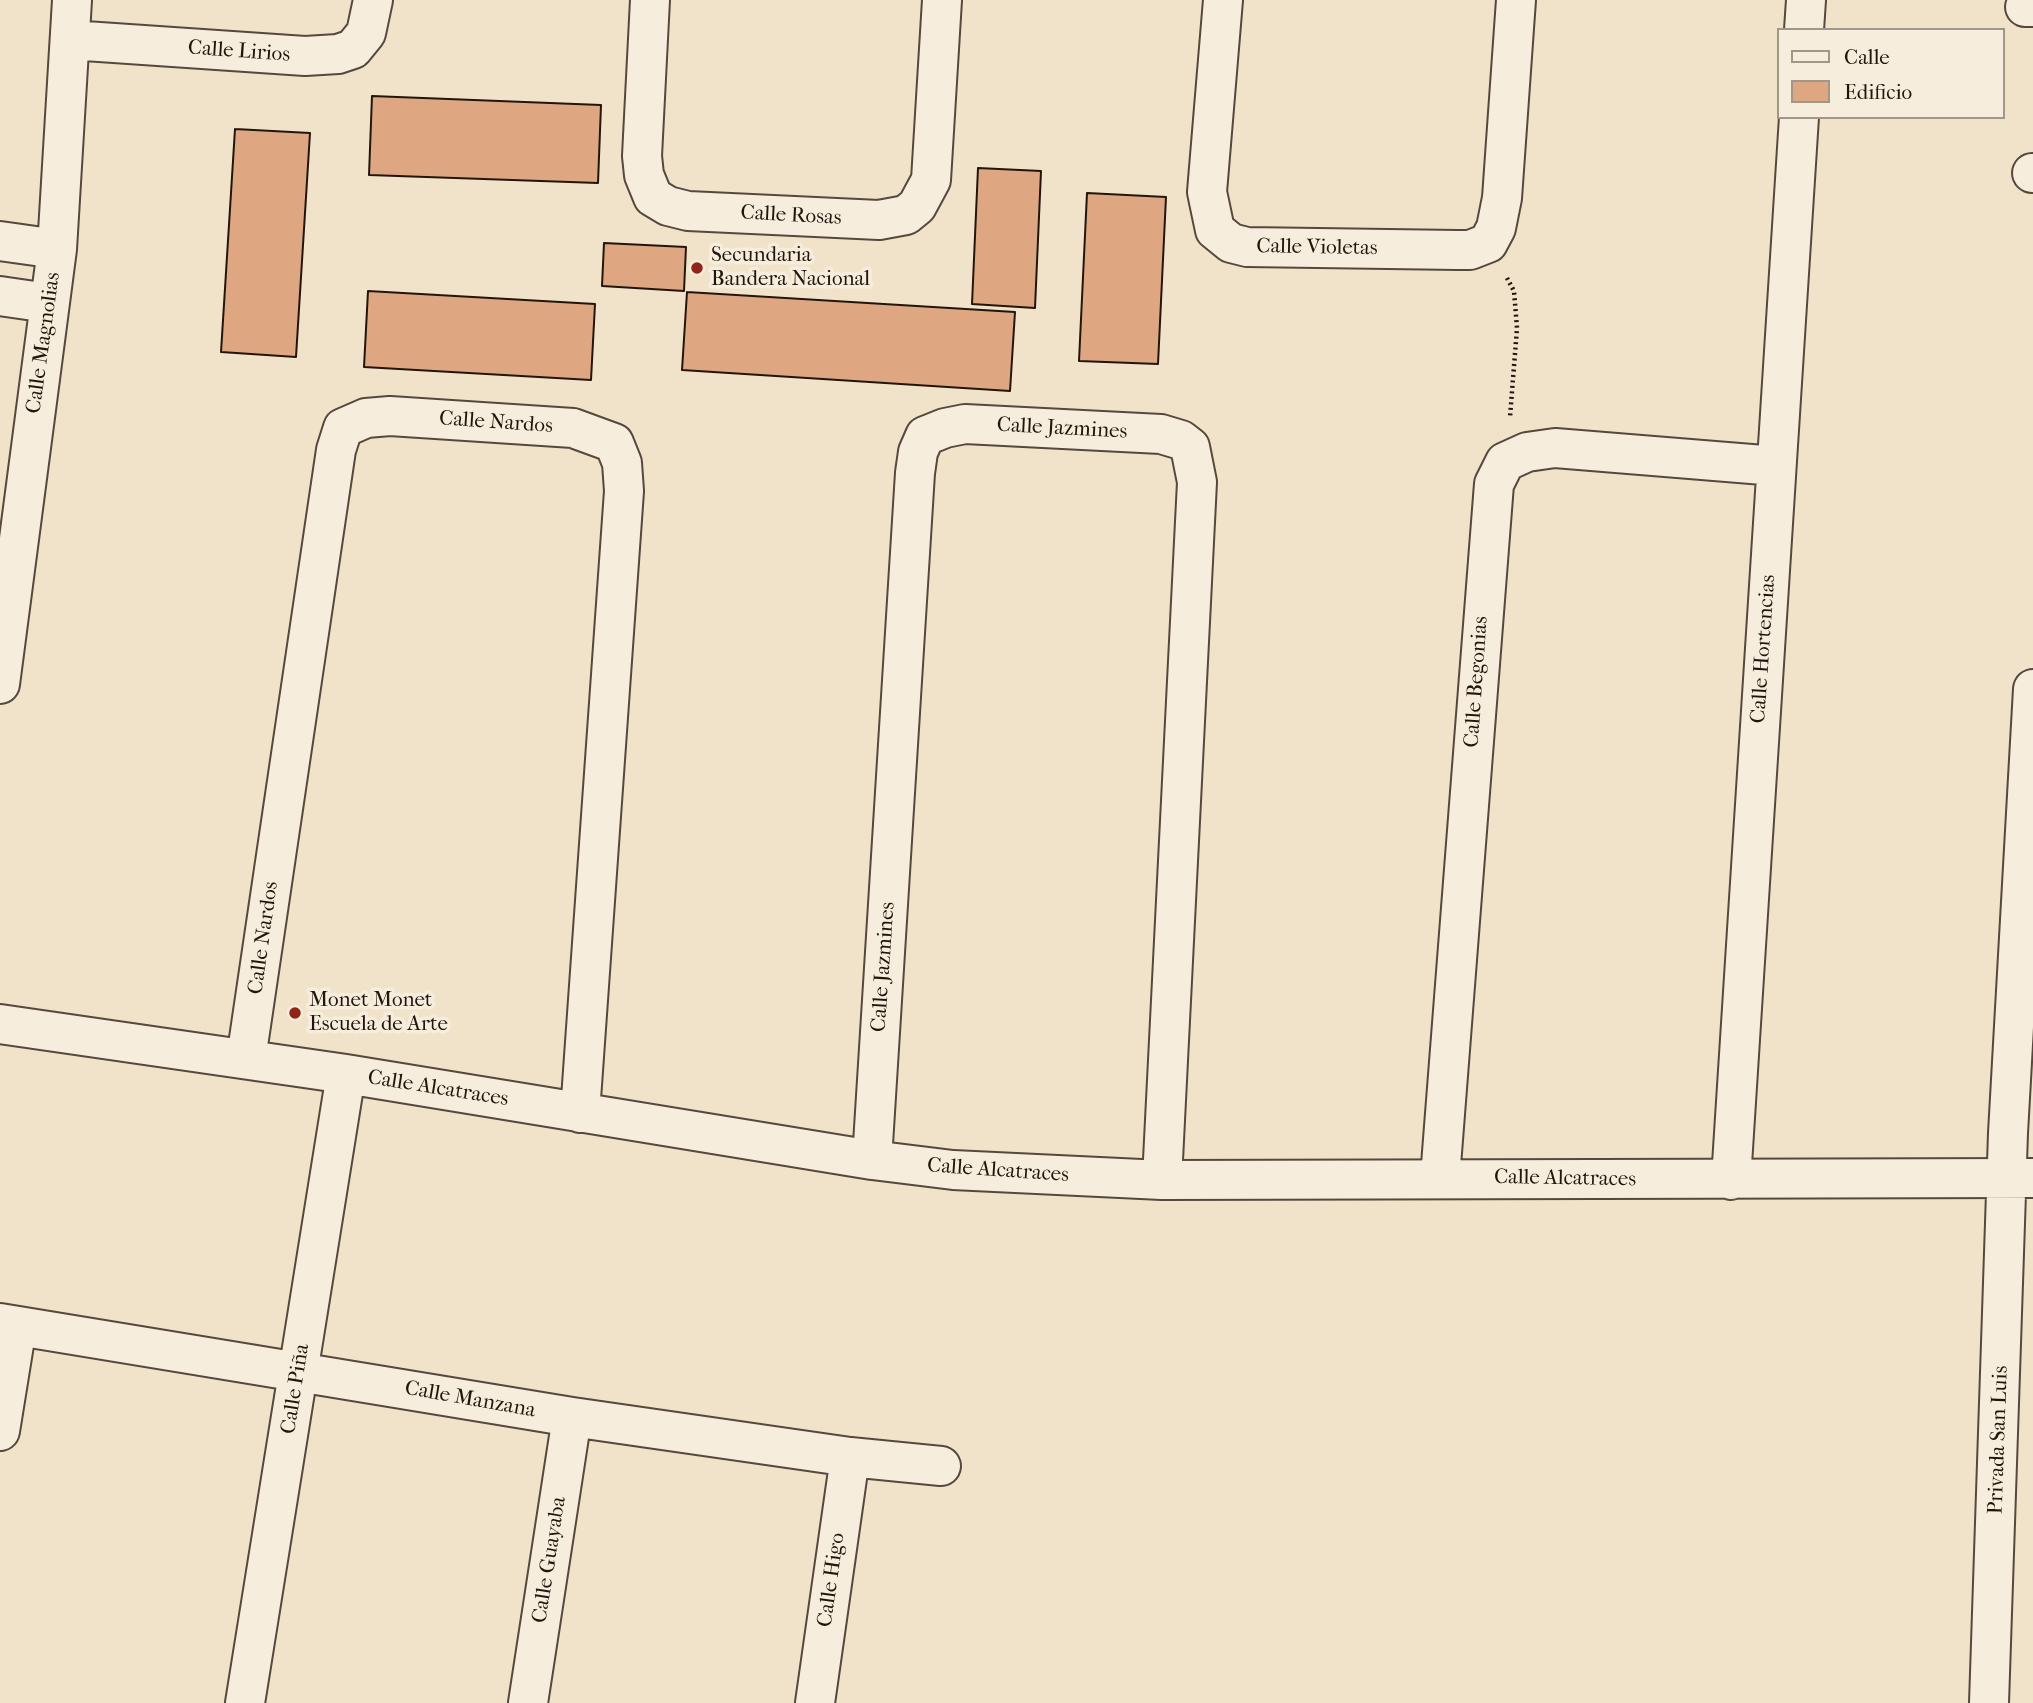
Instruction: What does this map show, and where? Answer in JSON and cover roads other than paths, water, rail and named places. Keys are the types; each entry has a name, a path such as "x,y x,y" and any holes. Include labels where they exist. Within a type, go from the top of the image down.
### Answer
{"street":[{"name":"Calle Magnolias","path":"0,684 57,249 72,0"},
{"name":"Calle Lirios","path":"69,40 305,56 338,54 353,49 366,33 373,0"},
{"name":"Calle Rosas","path":"650,0 642,156 644,174 653,197 668,206 688,211 879,220 906,215 917,206 930,180 942,0"},
{"name":"Calle Violetas","path":"1223,0 1207,192 1214,230 1231,243 1247,247 1470,250 1488,243 1496,228 1502,198 1516,0"},
{"path":"1804,28 1806,0"},
{"name":"Calle Hortencias","path":"1731,1181 1798,119"},
{"path":"0,241 57,249"},
{"path":"0,296 48,303"},
{"name":"Calle Nardos","path":"246,1059 336,450 343,428 366,418 390,416 573,428 595,433 614,443 622,463 624,491 580,1113"},
{"name":"Calle Jazmines","path":"872,1160 918,452 925,436 965,424 1161,435 1181,440 1189,447 1197,482 1162,1180"},
{"name":"Calle Begonias","path":"1440,1178 1494,484 1505,462 1527,452 1555,448 1776,466"},
{"path":"2020,1178 2033,689"},
{"name":"Calle Alcatraces","path":"0,1024 346,1074 872,1160 953,1170 1162,1180 1440,1178 1731,1181 2020,1178"},
{"name":"Calle Piña","path":"245,1703 346,1074"},
{"name":"Privada San Luis","path":"1989,1703 2020,1178"},
{"path":"0,1431 8,1324"},
{"name":"Calle Manzana","path":"8,1324 572,1418 850,1457 942,1466"},
{"name":"Calle Guayaba","path":"528,1703 572,1418"},
{"name":"Calle Higo","path":"815,1703 850,1457"}],"place":[{"name":"Secundaria Bandera Nacional","path":"697,268"},
{"name":"Monet Monet Escuela de Arte","path":"295,1013"}]}
